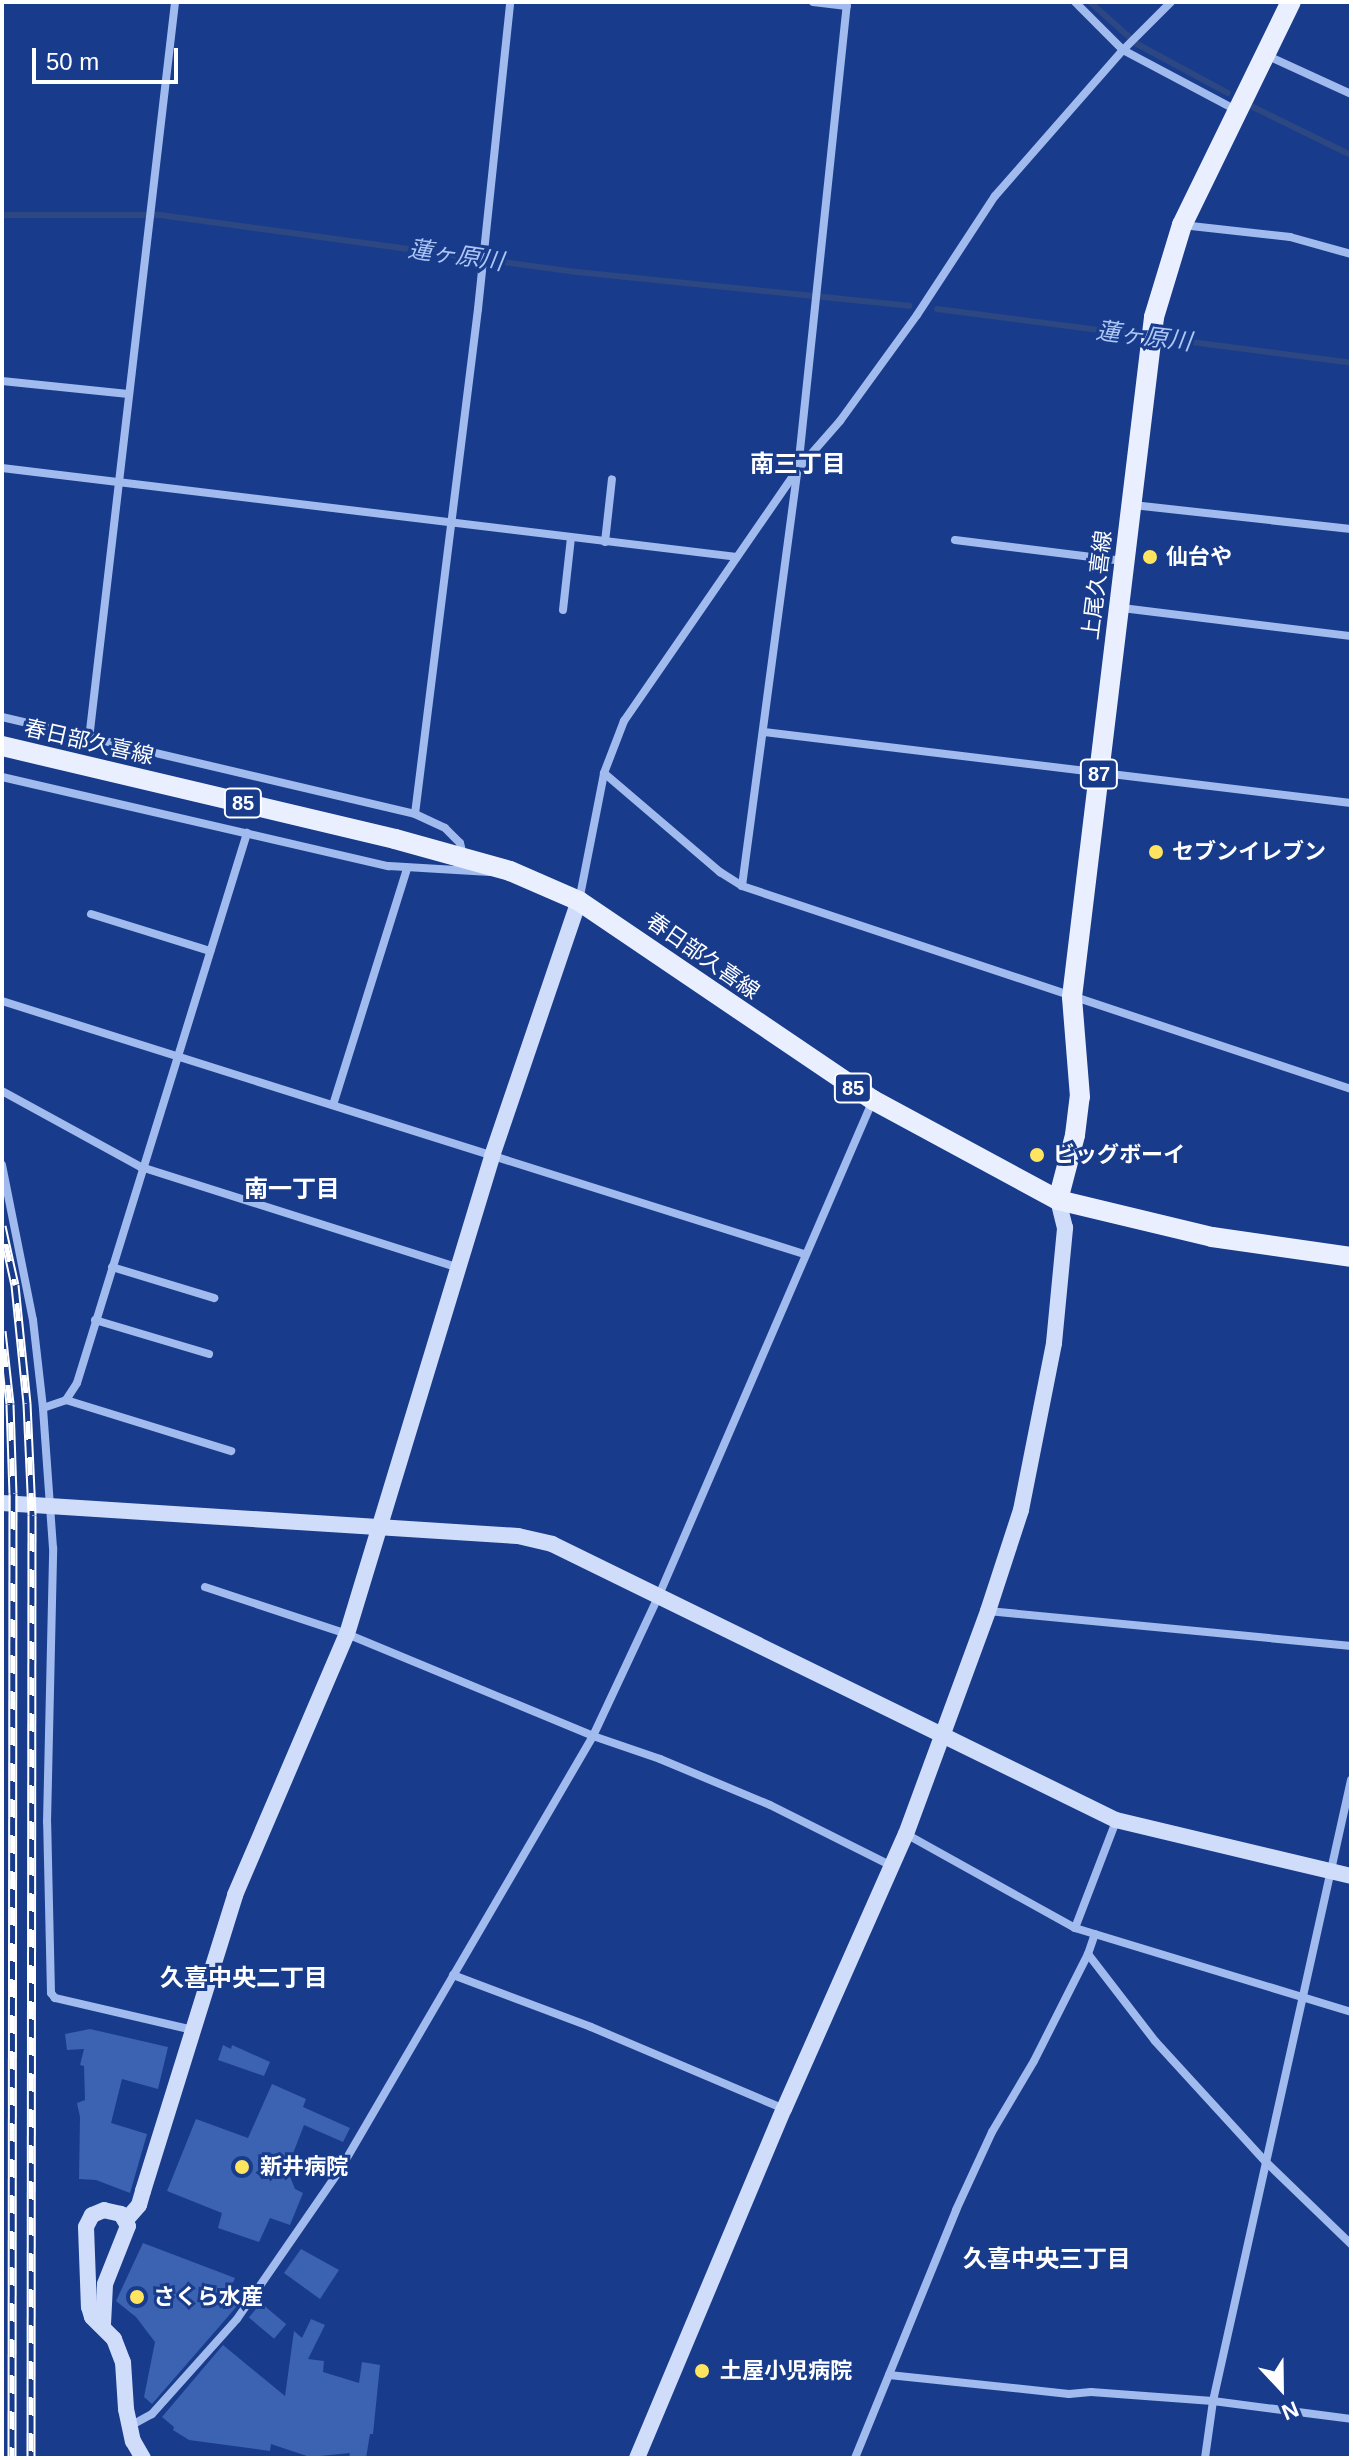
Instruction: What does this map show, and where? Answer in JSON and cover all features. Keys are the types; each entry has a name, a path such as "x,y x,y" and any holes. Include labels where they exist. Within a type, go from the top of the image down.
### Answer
{"main road":[{"name":"上尾久喜線","path":"1058,1200 1075,1135 1080,1097 1072,997 1151,338 1162,279 1182,225 1291,2"},
{"name":"春日部久喜線","path":"2,746 463,856 510,871 579,901 873,1100 1058,1200 1212,1237 1351,1257"}],"street":[{"path":"89,739 175,2"},
{"path":"415,814 485,250 510,2"},
{"path":"742,886 798,469 847,4 813,2"},
{"path":"1075,2 1126,47 1237,110"},
{"path":"103,2324 105,2284 124,2240 126,2220 139,2205 235,1895 347,1634 492,1156 579,901 604,773 624,721 798,469 840,421 917,315 995,196 1126,47 1171,2"},
{"path":"1265,55 1351,94"},
{"path":"1182,225 1282,236 1351,254"},
{"path":"2,381 128,394"},
{"path":"2,468 737,557"},
{"path":"605,542 612,479"},
{"path":"1131,504 1351,529"},
{"path":"563,610 571,538"},
{"path":"955,540 1124,561"},
{"path":"1119,607 1351,636"},
{"path":"2,717 415,814 445,828 460,843 463,856"},
{"path":"764,732 1351,803"},
{"path":"604,773 720,872 742,886 1351,1089"},
{"path":"2,777 407,869 471,874 510,871"},
{"path":"66,1400 77,1383 141,1167 247,833"},
{"path":"333,1105 407,869"},
{"path":"91,914 210,951"},
{"path":"2,1001 804,1254"},
{"path":"2,1091 141,1167 457,1267"},
{"path":"130,2426 152,2414 237,2319 341,2168 593,1736 659,1595 873,1100"},
{"path":"2,1165 33,1320 51,1506 53,1548 47,1822 51,1993 55,1998 193,2030"},
{"path":"637,2458 784,2109 906,1834 988,1611 1021,1510 1054,1343 1065,1228 1058,1200"},
{"path":"112,1267 214,1298"},
{"path":"95,1320 209,1354"},
{"path":"43,1408 66,1400 231,1451"},
{"path":"2,1503 380,1530 518,1536 552,1544 1116,1820 1351,1876"},
{"path":"205,1587 347,1634 593,1736 660,1759 770,1805 892,1866"},
{"path":"988,1611 1351,1646"},
{"path":"1205,2458 1213,2401 1351,1780"},
{"path":"1075,1928 1116,1820"},
{"path":"906,1834 1075,1928 1351,2012"},
{"path":"855,2458 956,2210 992,2132 1034,2061 1095,1934"},
{"path":"1088,1954 1155,2041 1265,2161 1351,2244"},
{"path":"453,1975 591,2027 784,2109"},
{"path":"126,2220 121,2214 104,2210 92,2215 86,2227 89,2307 92,2317 103,2324 123,2362 133,2441 143,2458"},
{"path":"889,2375 1069,2394 1091,2392 1213,2401 1351,2419"}],"building":[{"path":"90,2029 168,2047 158,2089 122,2079 111,2123 147,2134 130,2193 96,2180 79,2179 80,2117 77,2103 85,2100 84,2066 80,2065 84,2049 67,2050 65,2034"},
{"path":"223,2045 231,2049 232,2045 270,2062 264,2076 218,2060"},
{"name":"新井病院","path":"272,2084 306,2099 303,2107 350,2128 343,2142 304,2125 287,2169 295,2189 303,2193 290,2225 270,2218 259,2242 218,2228 222,2213 167,2191 196,2119 248,2138"},
{"path":"143,2243 235,2278 227,2297 238,2305 152,2404 144,2397 155,2342 136,2317 116,2301"},
{"path":"301,2249 339,2270 320,2299 284,2273"},
{"path":"261,2303 286,2324 274,2339 249,2318"},
{"path":"311,2319 325,2325 308,2359 324,2361 323,2372 359,2383 362,2362 380,2365 373,2434 370,2434 366,2458 349,2458 350,2453 310,2457 271,2444 270,2451 189,2440 173,2430 174,2427 162,2417 223,2345 285,2396 294,2331 302,2338"}],"waterway":[{"path":"1090,2 1137,44 1228,93"},
{"path":"1253,107 1351,155"},
{"name":"蓮ヶ原川","path":"2,215 160,215 577,272 909,306"},
{"name":"蓮ヶ原川","path":"937,309 1351,363"}],"railway":[{"path":"2,1226 15,1285 27,1403 32,1515 31,2458"},
{"path":"2,1331 10,1404 13,1493 12,2458"}],"place":[{"name":"仙台や","path":"1150,557"},
{"name":"セブンイレブン","path":"1156,852"},
{"name":"ビッグボーイ","path":"1037,1155"},
{"name":"新井病院","path":"242,2167"},
{"name":"さくら水産","path":"137,2297"},
{"name":"土屋小児病院","path":"702,2371"}],"district":[{"name":"南三丁目","path":"798,464"},
{"name":"南一丁目","path":"292,1189"},
{"name":"久喜中央二丁目","path":"244,1978"},
{"name":"久喜中央三丁目","path":"1047,2259"}]}
